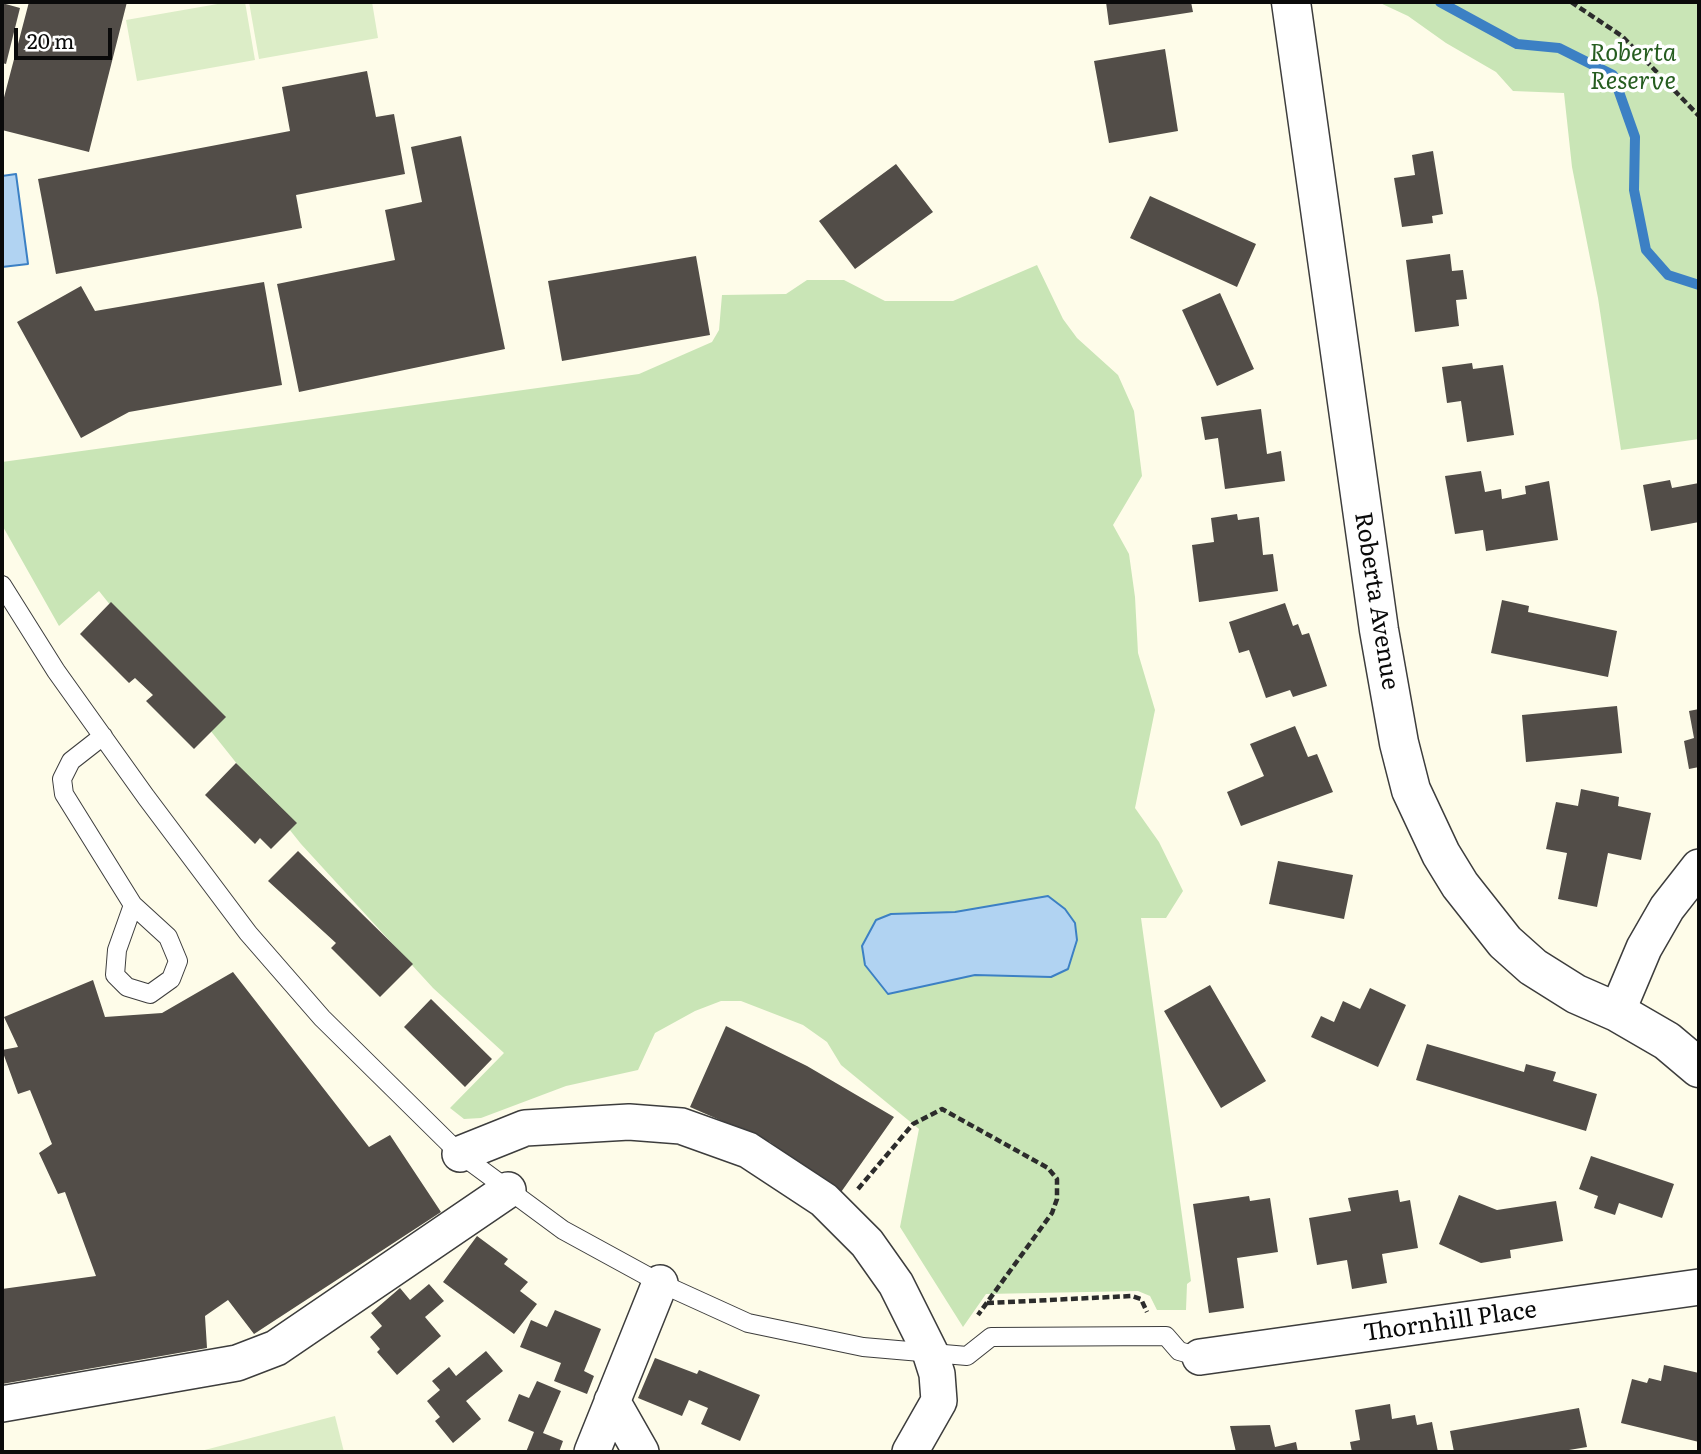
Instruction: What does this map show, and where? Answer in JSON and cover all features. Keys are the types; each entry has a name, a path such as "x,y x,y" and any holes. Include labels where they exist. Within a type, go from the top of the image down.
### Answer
{"street":[{"name":"Roberta Avenue","path":"1291,2 1379,630 1398,743 1411,790 1441,854 1460,885 1505,942 1533,967 1576,994 1617,1012 1667,1041 1699,1068"},
{"path":"1617,1012 1650,938 1667,908 1699,867"},
{"path":"460,1154 525,1128 629,1122 681,1126 748,1150 824,1200 867,1243 897,1284 930,1352 937,1374 939,1401 910,1452"},
{"path":"2,1404 237,1363 276,1348 508,1190"},
{"path":"592,1452 660,1283"},
{"name":"Thornhill Place","path":"1200,1357 1699,1287"},
{"path":"612,1401 641,1452"}],"lane":[{"path":"2,585 103,736 248,933 322,1018 460,1154 563,1230 660,1283 748,1323 863,1347 967,1356 991,1337 1133,1335 1166,1336 1179,1351 1200,1357"},
{"path":"103,736 71,761 62,779 64,794 133,905 168,937 178,961 171,979 150,994 127,987 115,975 117,950 133,905"}],"path":[{"path":"1571,2 1622,36 1699,116"},
{"path":"855,1194 913,1124 942,1109 1048,1168 1057,1179 1057,1199 1052,1213 971,1325"},
{"path":"986,1303 997,1300 1132,1296 1146,1304 1149,1318"}],"green space":[{"path":"229,2 245,2 255,60 137,81 126,20"},
{"path":"249,2 372,2 378,38 259,59"},
{"name":"Roberta Reserve","path":"1378,2 1699,2 1699,439 1621,450 1598,298 1572,167 1564,93 1513,91 1496,72 1446,43 1408,16"},
{"path":"1037,265 1063,319 1077,338 1118,375 1134,411 1142,476 1113,525 1129,554 1138,653 1155,710 1135,808 1159,842 1183,891 1166,918 1141,918 1191,1281 1187,1284 1186,1310 1157,1310 1150,1296 1138,1291 986,1294 963,1327 900,1227 919,1129 841,1065 827,1042 803,1025 741,1001 721,1001 695,1011 655,1033 638,1070 566,1086 481,1118 464,1119 450,1108 504,1053 433,988 301,844 99,591 59,626 2,525 2,462 639,374 712,342 719,330 722,295 786,294 807,280 844,280 885,301 953,301"},
{"path":"335,1416 344,1452 197,1452"}],"water":[{"path":"16,174 28,264 2,267 2,176"},
{"path":"1048,896 1065,909 1075,923 1077,940 1068,969 1051,977 975,975 888,994 865,965 862,946 876,920 891,914 955,912"}],"building":[{"path":"29,2 127,2 89,152 2,130 2,105"},
{"path":"1106,2 1191,2 1193,12 1109,25"},
{"path":"2,3 20,8 6,64 2,63"},
{"path":"1165,49 1178,131 1109,143 1094,61"},
{"path":"367,71 376,117 394,114 405,174 296,195 302,228 56,274 38,179 290,131 282,87"},
{"path":"461,136 505,349 299,392 277,284 395,260 385,210 422,202 411,147"},
{"path":"1433,151 1443,214 1432,216 1433,223 1402,227 1394,178 1415,175 1412,155"},
{"path":"896,164 933,212 855,269 819,221"},
{"path":"1150,196 1256,244 1237,287 1130,238"},
{"path":"1450,254 1452,271 1463,270 1467,299 1456,300 1459,326 1415,332 1406,260"},
{"path":"696,256 710,335 562,361 548,281"},
{"path":"264,282 282,385 129,412 81,438 17,322 81,286 95,311"},
{"path":"1220,293 1254,369 1217,386 1182,310"},
{"path":"1472,363 1473,369 1503,365 1514,435 1467,442 1461,401 1447,403 1442,367"},
{"path":"1261,409 1267,454 1281,451 1285,481 1225,489 1218,438 1205,440 1201,417"},
{"path":"1481,471 1485,492 1501,489 1502,499 1526,494 1525,486 1549,481 1558,540 1486,551 1483,530 1455,534 1445,476"},
{"path":"1670,480 1672,488 1699,483 1699,522 1651,531 1643,485"},
{"path":"1237,514 1238,520 1259,517 1263,555 1273,554 1278,591 1199,602 1192,545 1214,542 1211,518"},
{"path":"1502,600 1529,606 1528,612 1617,631 1608,677 1491,653"},
{"path":"111,602 226,717 194,749 146,701 153,695 135,678 129,683 80,634"},
{"path":"1285,603 1293,626 1298,624 1302,635 1309,633 1327,686 1293,697 1290,690 1266,698 1249,650 1239,653 1229,622"},
{"path":"1617,706 1622,753 1526,762 1522,715"},
{"path":"1699,709 1699,767 1689,769 1684,741 1694,738 1689,711"},
{"path":"1295,726 1308,757 1317,754 1333,792 1241,826 1227,792 1264,776 1250,744"},
{"path":"236,763 297,823 271,849 260,838 255,844 205,795"},
{"path":"1581,789 1619,797 1618,806 1651,813 1641,860 1608,853 1597,907 1558,899 1567,853 1546,849 1556,802 1578,806"},
{"path":"298,851 413,964 380,997 331,948 336,943 268,881"},
{"path":"1278,861 1353,875 1344,919 1269,904"},
{"path":"233,972 369,1147 390,1135 441,1212 254,1334 228,1300 205,1316 207,1348 2,1384 2,1289 96,1276 65,1192 58,1194 39,1153 52,1144 30,1090 18,1094 2,1050 18,1047 4,1017 93,980 105,1017 162,1013"},
{"path":"1210,985 1266,1081 1221,1108 1164,1011"},
{"path":"1370,988 1406,1005 1378,1067 1311,1037 1321,1016 1334,1022 1343,1001 1360,1009"},
{"path":"431,999 492,1059 465,1087 404,1027"},
{"path":"726,1026 807,1066 894,1117 839,1195 770,1142 690,1107"},
{"path":"1427,1044 1524,1072 1526,1064 1556,1072 1553,1081 1597,1094 1586,1131 1416,1080"},
{"path":"1591,1156 1674,1184 1662,1218 1619,1203 1615,1215 1594,1208 1598,1196 1579,1189"},
{"path":"1398,1190 1400,1202 1410,1200 1418,1248 1382,1254 1387,1283 1352,1289 1347,1260 1317,1265 1309,1218 1351,1211 1348,1198"},
{"path":"1459,1195 1497,1210 1556,1201 1563,1241 1510,1250 1511,1258 1481,1263 1439,1244"},
{"path":"1249,1196 1250,1201 1270,1198 1278,1252 1237,1258 1244,1308 1209,1313 1193,1204"},
{"path":"477,1236 508,1259 504,1264 528,1282 520,1291 537,1304 514,1334 443,1282"},
{"path":"429,1284 444,1301 425,1317 441,1336 397,1375 377,1352 380,1349 370,1337 382,1326 371,1313 400,1288 410,1300"},
{"path":"555,1310 601,1329 584,1371 594,1376 587,1394 554,1381 561,1363 520,1347 531,1320 547,1327"},
{"path":"486,1351 503,1371 466,1401 481,1419 453,1443 435,1421 440,1417 427,1401 440,1390 432,1381 449,1367 456,1376"},
{"path":"655,1358 697,1374 699,1370 760,1395 740,1441 701,1424 708,1408 689,1400 682,1416 638,1398"},
{"path":"1664,1365 1699,1373 1699,1442 1621,1423 1632,1379 1647,1383 1649,1378 1661,1381"},
{"path":"537,1381 561,1391 543,1433 563,1441 559,1452 526,1452 534,1432 508,1421 519,1394 529,1398"},
{"path":"1390,1404 1392,1419 1415,1415 1417,1425 1432,1422 1438,1452 1352,1452 1350,1442 1360,1440 1355,1410"},
{"path":"1579,1408 1587,1447 1557,1452 1454,1452 1450,1431"},
{"path":"1270,1425 1275,1447 1296,1442 1298,1452 1236,1452 1230,1426"}],"waterway":[{"path":"1440,2 1517,44 1559,48 1613,75 1635,137 1634,190 1646,250 1668,275 1699,285"}]}
